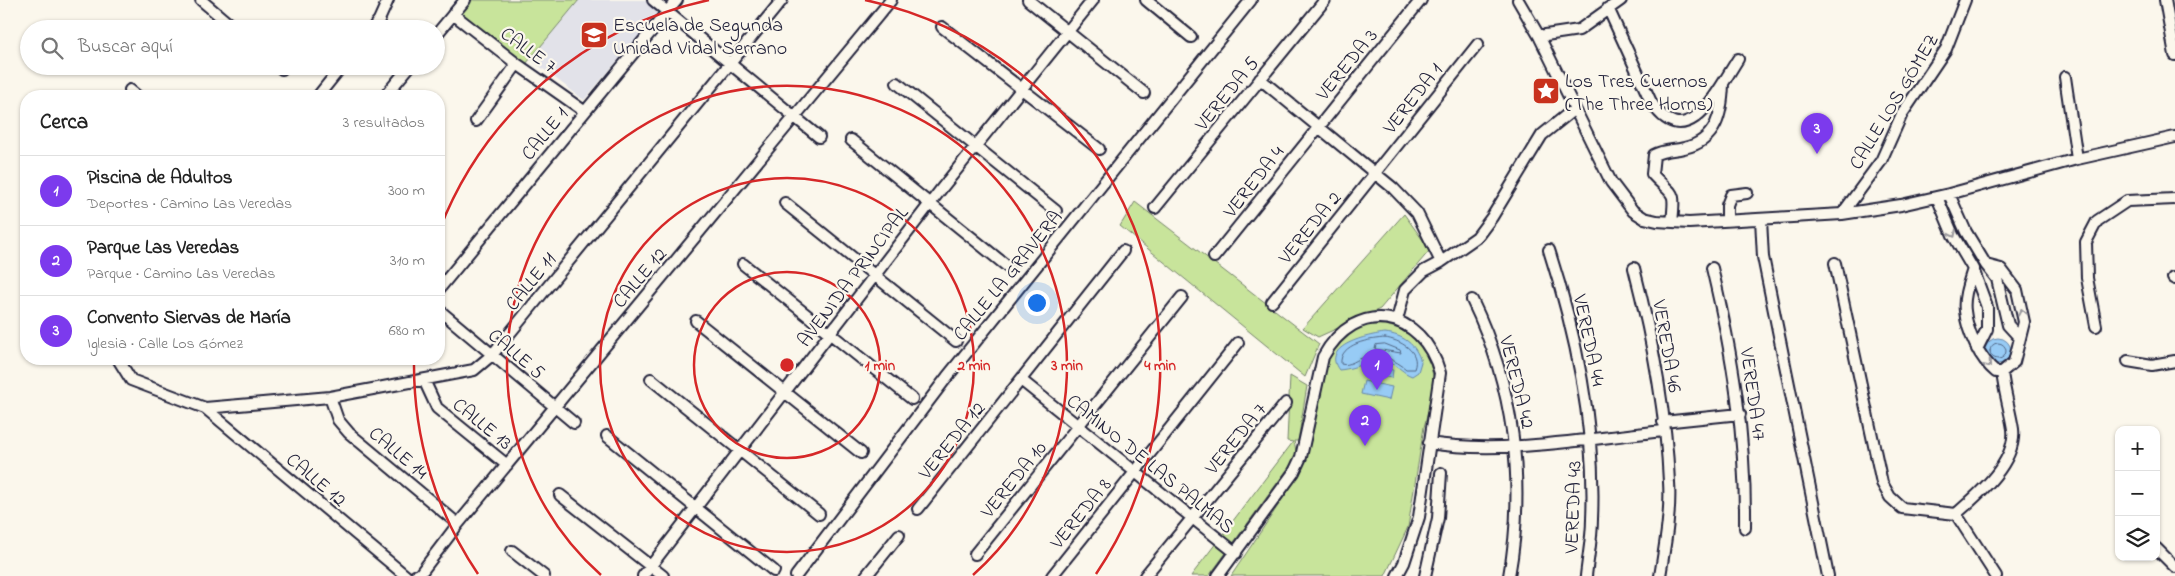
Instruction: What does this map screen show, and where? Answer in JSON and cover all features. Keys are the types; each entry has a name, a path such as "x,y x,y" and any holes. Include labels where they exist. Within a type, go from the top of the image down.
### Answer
{"street":[{"path":"201,0 224,20"},
{"path":"379,20 388,0"},
{"path":"445,24 466,0"},
{"path":"653,0 819,137"},
{"name":"CALLE 1","path":"445,283 677,0"},
{"name":"CALLE 11","path":"205,408 330,397 474,370 492,355 782,0"},
{"name":"CALLE 12","path":"415,576 420,574 458,524 891,0"},
{"path":"1028,0 1144,93"},
{"name":"AVENIDA PRINCIPAL","path":"643,576 930,204 1092,0"},
{"path":"1146,0 1191,36"},
{"name":"CALLE LA GRAVERA","path":"796,576 947,377 1251,0"},
{"name":"VEREDA 5","path":"1155,208 1325,0"},
{"name":"VEREDA 3","path":"1318,126 1421,0"},
{"path":"1518,0 1539,36 1611,182 1621,198 1644,218 1672,222 1842,214 1937,197 2077,159 2175,137"},
{"path":"1539,36 1579,30 1621,0"},
{"name":"CALLE LOS GÓMEZ","path":"1842,214 1881,161 1902,114 1946,49 1965,0"},
{"path":"2165,0 2175,55"},
{"path":"1608,8 1651,102 1659,114 1673,123 1689,122 1706,109 1738,59"},
{"name":"CALLE 7","path":"454,14 517,64 584,111"},
{"path":"942,27 1099,150"},
{"name":"VEREDA 1","path":"1374,174 1478,44"},
{"path":"476,121 517,64"},
{"path":"323,90 335,75"},
{"path":"390,90 402,75"},
{"path":"2065,78 2077,159"},
{"path":"1260,79 1393,188 1417,213 1441,262"},
{"path":"897,83 1056,210"},
{"path":"1672,222 1675,198 1670,189 1652,174 1654,155 1663,150 1684,148 1704,141 1717,126 1722,104 1723,83"},
{"path":"1397,320 1405,290 1424,271 1441,262 1477,237 1492,217 1542,135 1574,110"},
{"name":"VEREDA 4","path":"1214,257 1318,126"},
{"path":"851,140 1008,267"},
{"name":"VEREDA 2","path":"1272,302 1374,174"},
{"path":"1727,220 1728,199 1736,193 1747,193"},
{"path":"1949,194 1966,232 1997,279 2008,325 2019,337"},
{"path":"1937,197 1953,234 1973,269 1987,307 1987,329 1978,349"},
{"path":"2096,326 2087,278 2086,242 2097,221 2127,201 2175,199"},
{"path":"785,203 956,341"},
{"path":"1761,219 1762,257 1828,576"},
{"name":"VEREDA 44","path":"1549,250 1564,297 1581,367 1590,438"},
{"name":"VEREDA 12","path":"918,509 1123,251"},
{"path":"743,264 912,399"},
{"path":"1835,264 1882,482 1890,497 1902,508 1956,514 1983,491 1998,473 2008,454 2013,431 2002,372"},
{"path":"1973,269 1964,311 1978,349 1987,365 1996,372 2002,372 2014,362 2024,322 2017,290 2001,269 1986,265"},
{"name":"VEREDA 46","path":"1634,268 1651,334 1664,426 1669,483 1666,538 1660,576"},
{"name":"VEREDA 47","path":"1712,268 1729,338 1740,414 1746,473 1745,528"},
{"name":"VEREDA 10","path":"975,554 1182,297"},
{"name":"VEREDA 42","path":"1472,300 1488,332 1504,383 1515,446 1517,501 1509,576"},
{"name":"CALLE 5","path":"445,315 574,423"},
{"path":"1218,576 1236,554 1294,472 1301,456 1323,357 1331,342 1345,328 1361,321 1378,318 1397,320 1409,324 1422,335 1435,356 1440,373 1419,517 1404,563 1397,576"},
{"path":"696,321 861,453"},
{"name":"VEREDA 8","path":"1052,576 1238,343"},
{"path":"2128,361 2152,365 2175,361"},
{"path":"122,365 131,380 205,408"},
{"path":"651,379 819,514"},
{"name":"CALLE 13","path":"424,380 437,408 507,466"},
{"name":"CAMINO DE LAS PALMAS","path":"1021,380 1236,554"},
{"name":"CALLE 14","path":"330,397 338,420 350,433 458,524"},
{"name":"VEREDA 7","path":"1145,576 1286,403"},
{"name":"CALLE 12","path":"205,408 406,576"},
{"path":"1429,443 1458,448 1515,446 1590,438 1740,414"},
{"path":"607,436 774,571"},
{"name":"VEREDA 43","path":"1586,576 1592,521 1590,438"},
{"path":"1426,576 1438,518 1441,473"},
{"path":"560,495 663,576"},
{"path":"1956,514 1996,576"},
{"path":"1419,517 1438,518"},
{"path":"866,576 899,535"},
{"path":"512,552 544,576"},
{"path":"2160,552 2175,567"}],"shaded area":[{"name":"Escuela de Segunda Unidad Vidal Serrano","path":"579,0 644,0 659,12 584,100 530,59"}],"green space":[{"path":"467,0 579,0 526,64 461,14 460,9"},
{"path":"1135,202 1319,344 1305,377 1120,226"},
{"path":"1404,214 1430,250 1380,309 1318,337 1303,328"},
{"path":"1369,325 1386,325 1399,329 1417,340 1428,356 1434,379 1434,390 1424,427 1408,527 1385,576 1231,576 1302,470 1312,437 1325,361 1336,343 1352,331"},
{"path":"1290,376 1307,386 1298,441 1294,441 1297,456 1209,576 1191,576 1293,442 1287,441"}],"water":[{"path":"1385,333 1403,338 1412,345 1421,362 1418,372 1412,376 1392,364 1383,362 1339,370 1335,361 1336,354 1341,348 1358,339"},
{"path":"1998,338 2007,342 2011,351 2007,360 1998,364 1989,360 1985,351 1989,342"},
{"path":"1372,367 1393,370 1392,378 1371,375"},
{"path":"1364,381 1392,387 1389,400 1361,394"}],"place":[{"name":"Escuela de Segunda Unidad Vidal Serrano","path":"594,35"},
{"name":"Los Tres Cuernos (The Three Horns)","path":"1546,91"},
{"name":"Convento Siervas de María","path":"1817,154"},
{"name":"Piscina de Adultos","path":"1377,390"},
{"name":"Parque Las Veredas","path":"1365,446"}]}
